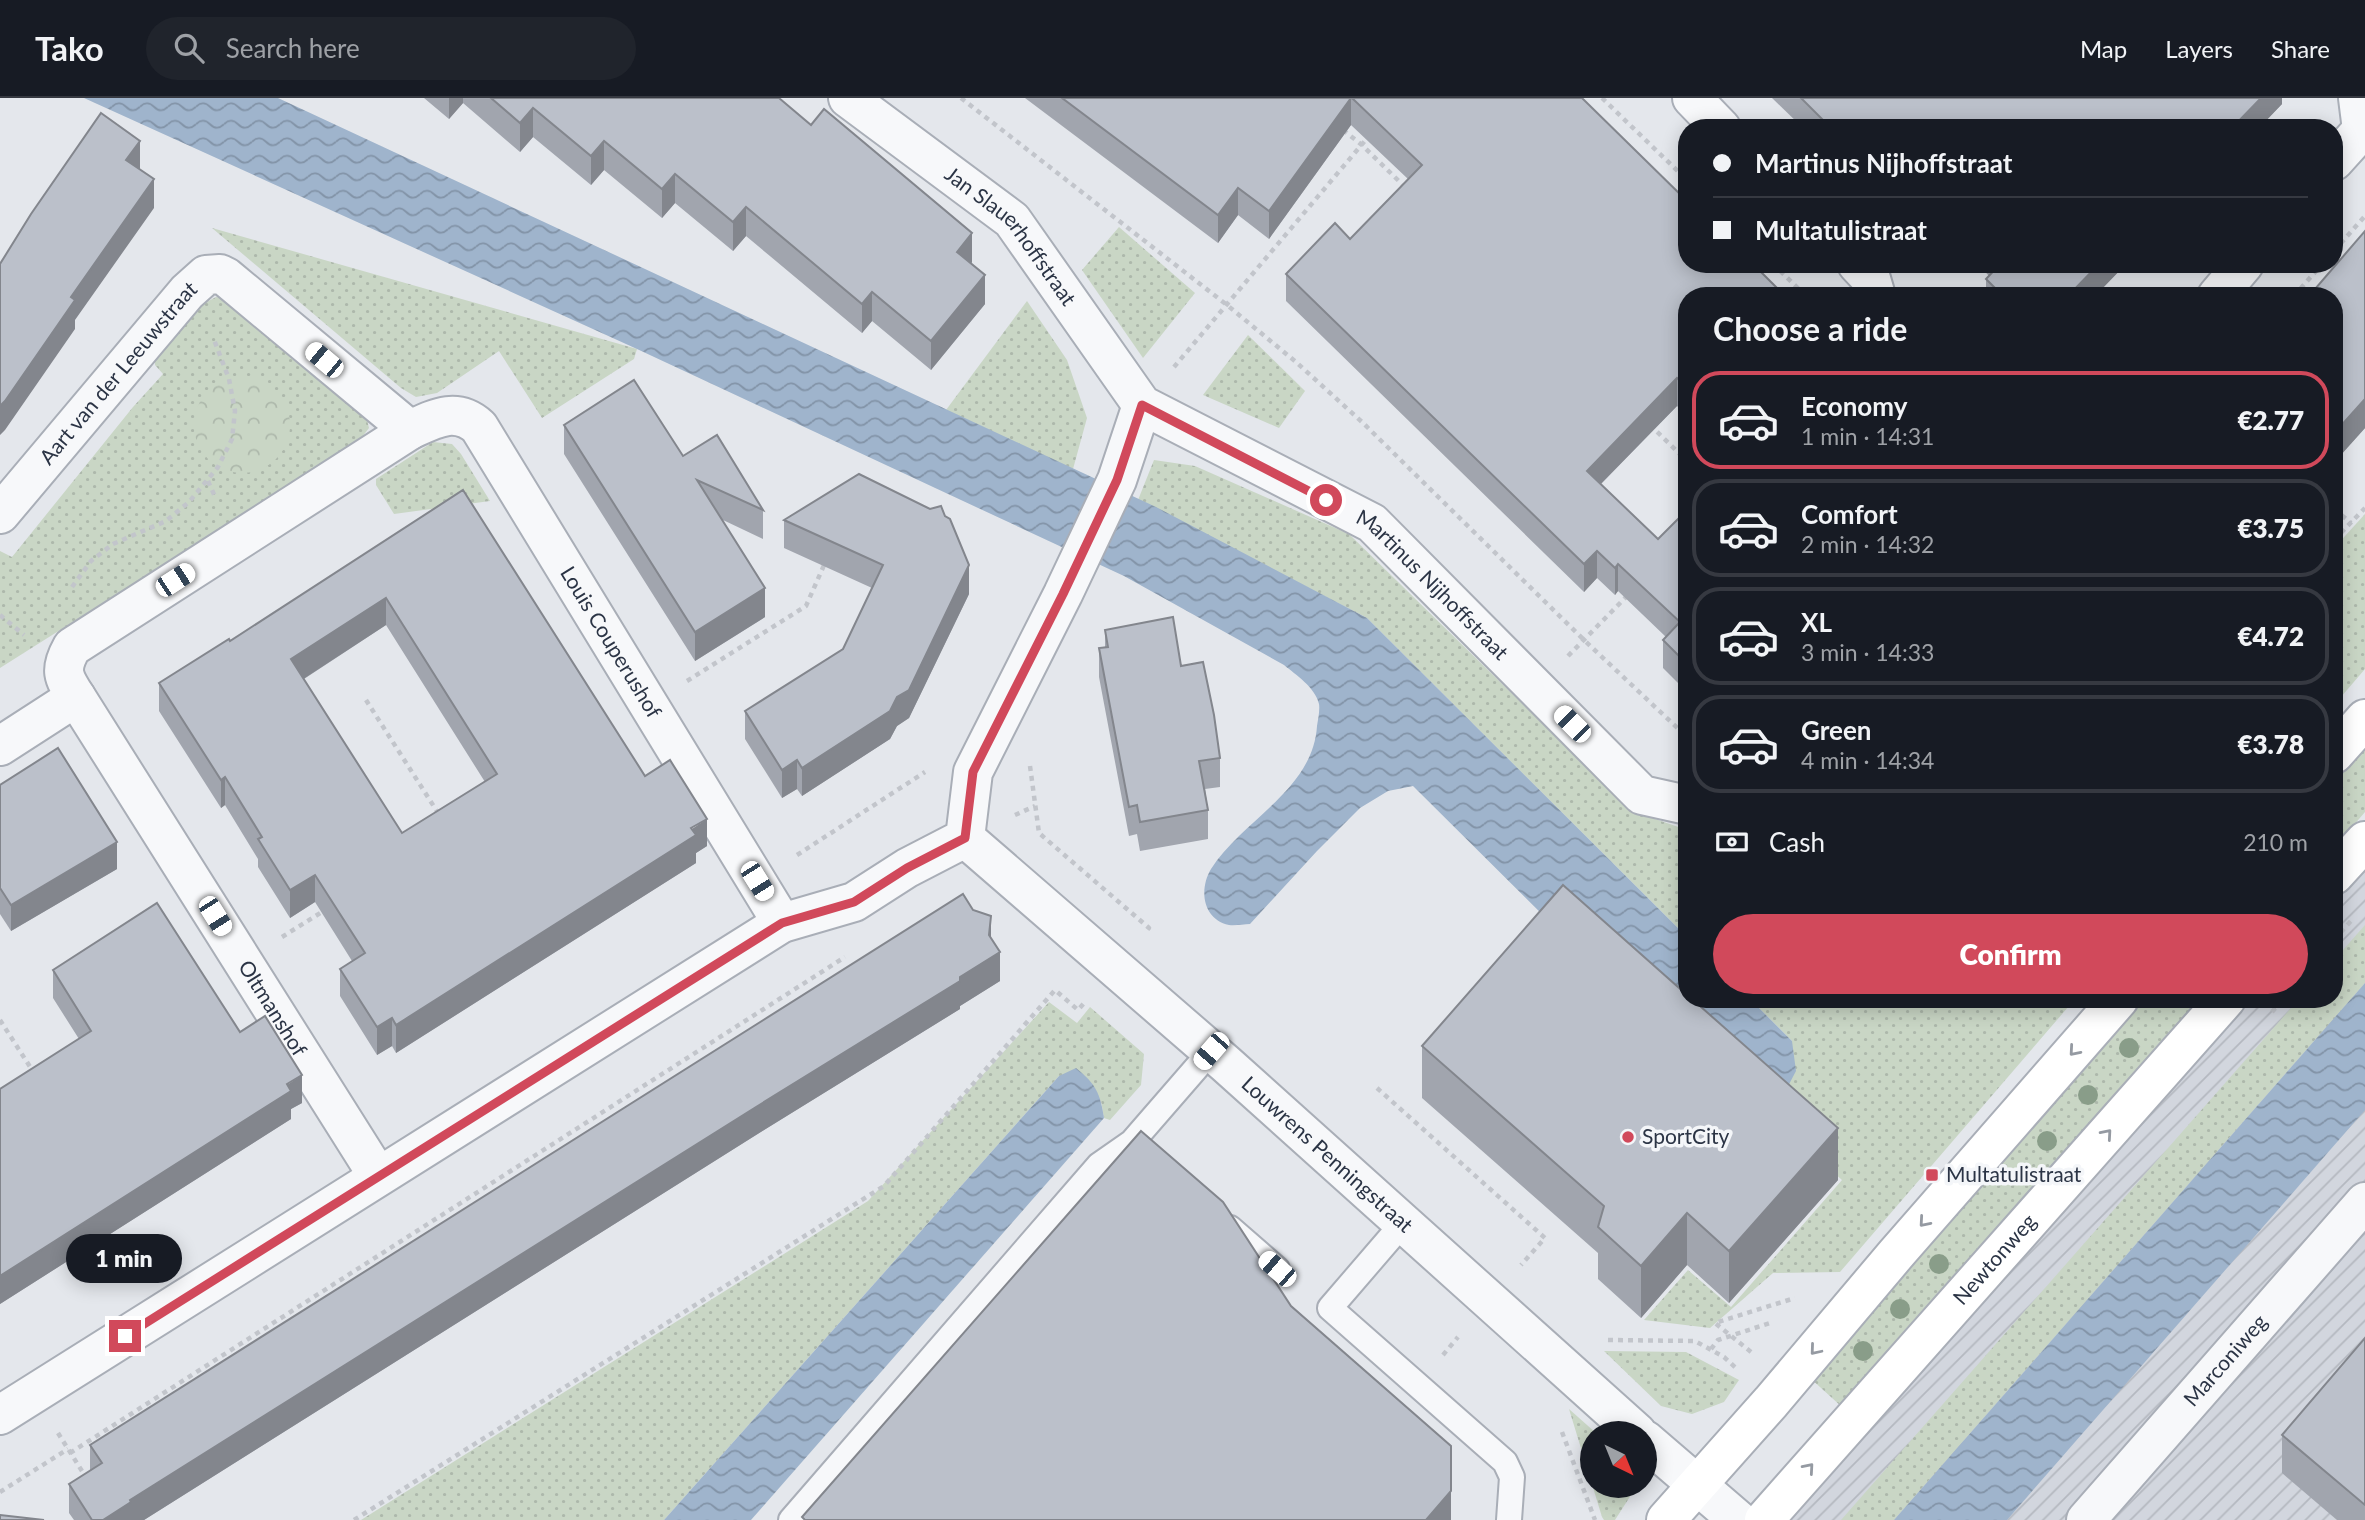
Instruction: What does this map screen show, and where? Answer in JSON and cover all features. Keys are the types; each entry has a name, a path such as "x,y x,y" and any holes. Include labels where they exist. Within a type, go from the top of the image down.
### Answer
{"main road":[{"path":"2343,744 2365,719"},
{"path":"2343,866 2365,841"},
{"path":"1666,1520 2111,1008"},
{"name":"Newtonweg","path":"1764,1520 2218,1008"}],"street":[{"name":"Jan Slauerhoffstraat","path":"848,98 1012,220 1142,405"},
{"path":"1692,98 1712,119"},
{"path":"2343,151 2362,130 2358,98"},
{"path":"2225,287 2236,273"},
{"name":"Aart van der Leeuwstraat","path":"0,514 187,292 206,275 220,274 226,277 410,430"},
{"path":"0,1415 782,923 854,902 907,868 965,838 973,772 1073,574 1117,480 1142,405"},
{"name":"Martinus Nijhoffstraat","path":"1142,405 1372,523 1642,795 1678,803"},
{"name":"Louis Couperushof","path":"410,430 443,415 454,414 478,427 782,923"},
{"path":"0,746 76,697 66,682 63,671 72,647 410,430"},
{"name":"Oltmanshof","path":"76,697 379,1176"},
{"name":"Louwrens Penningstraat","path":"965,838 1211,1051 1623,1421"},
{"name":"Marconiweg","path":"2086,1520 2365,1202"},
{"path":"1657,1451 1738,1520"}],"lane":[{"path":"791,1520 1098,1165 1132,1142 1211,1051"},
{"path":"1132,1142 1153,1160"},
{"path":"1215,1214 1277,1269"},
{"path":"1404,1222 1330,1308 1505,1462 1512,1477 1509,1520"}],"path":[{"path":"961,98 1296,362 1362,422 1678,729"},
{"path":"1602,98 1678,171"},
{"path":"1341,129 1362,145 1412,193"},
{"path":"1142,405 1370,135"},
{"path":"2343,241 2365,216"},
{"path":"1782,273 1797,287"},
{"path":"2302,287 2314,273"},
{"path":"72,647 60,633 60,611 71,589 91,561 113,544 166,521 190,502 218,467 232,439 235,411 229,379 218,347 187,292"},
{"path":"1649,424 1678,452"},
{"path":"2343,531 2365,508"},
{"path":"2343,516 2351,523"},
{"path":"649,705 806,606 827,559"},
{"path":"1536,689 1631,592"},
{"path":"366,700 443,821"},
{"path":"354,1520 884,1186 1055,990 1078,1010 1149,928 1039,833 1029,758"},
{"path":"965,838 1035,806"},
{"path":"244,962 326,910"},
{"path":"0,1492 69,1451 853,952"},
{"path":"0,1020 36,1077"},
{"path":"1377,1088 1545,1238"},
{"path":"1605,1340 1695,1341 1724,1357 1771,1402"},
{"path":"32,1395 92,1486"}],"shaded area":[{"path":"2365,866 2365,1520 1792,1520 2241,1008 2343,1008 2343,892"}],"green space":[{"path":"1119,227 1195,293 1143,358 1082,270"},
{"path":"212,228 637,349 634,359 542,418 499,351 437,393 416,397 401,388"},
{"path":"216,297 229,299 365,412 369,428 359,441 0,668 0,551 12,557 133,407 163,374 155,365 155,356 199,306"},
{"path":"1027,301 1067,360 1087,418 1073,469 946,410"},
{"path":"1248,335 1305,391 1279,428 1203,395"},
{"path":"242,377 260,380 276,391 287,407 290,425 287,443 276,459 260,470 242,473 224,470 208,459 197,443 194,425 197,407 208,391 224,380"},
{"path":"433,442 452,444 490,501 394,514 376,485 376,479"},
{"path":"1154,460 1195,466 1349,534 1632,811 1678,827 1678,928 1367,618 1138,500"},
{"path":"2365,514 2365,669 2343,695 2343,538"},
{"path":"2365,747 2365,812 2343,838 2343,772"},
{"path":"2365,925 2365,983 1894,1520 1841,1520 2291,1008 2343,1008 2343,950"},
{"path":"1049,1002 1077,1023 1090,1007 1144,1054 1141,1085 1110,1120 1104,1118 1101,1101 1059,1076 664,1520 361,1520 868,1201"},
{"path":"1759,1008 2067,1008 1840,1272 1773,1273 1710,1328 1644,1320 1688,1270 1731,1307 1842,1180 1748,1096 1792,1041"},
{"path":"2135,1008 2192,1008 1842,1407 1810,1378"},
{"path":"1604,1351 1686,1352 1739,1380 1724,1402 1692,1414 1661,1406"},
{"path":"1569,1409 1582,1421 1580,1421 1580,1445"},
{"path":"1596,1498 1629,1498 1615,1520 1604,1520"}],"water":[{"path":"84,98 278,98 1156,507 1367,618 1678,928 1678,1008 1759,1008 1792,1041 1796,1071 1786,1090 1567,939 1413,786 1388,791 1360,808 1250,924 1231,925 1220,922 1213,917 1205,902 1205,885 1211,869 1224,851 1290,786 1313,749 1319,704 1299,677 1284,665 1124,576 637,349"},
{"path":"2365,983 2365,1110 2007,1520 1894,1520"},
{"path":"1076,1068 1096,1090 1104,1118 751,1520 664,1520 1059,1076"}],"building":[{"path":"491,98 779,98 811,125 824,109 972,233 957,252 985,275 931,341 872,292 862,304 746,207 733,222 675,174 662,189 604,141 591,156 533,108 520,123"},
{"path":"1062,98 1351,98 1269,211 1238,188 1218,215"},
{"path":"1352,98 1582,98 1678,192 1678,273 1762,273 1776,287 1678,287 1678,379 1587,471 1658,539 1678,519 1678,620 1618,564 1615,568 1597,551 1584,564 1286,274 1335,223 1350,239 1422,165"},
{"path":"1801,98 2261,98 2241,119 1822,119"},
{"path":"101,113 140,141 126,160 154,179 71,297 75,300 0,406 0,264"},
{"path":"2365,231 2365,399 2343,424 2343,287 2317,287 2329,273 2343,273 2343,257"},
{"path":"1992,273 2090,273 2077,287 1994,287 1986,279"},
{"path":"634,380 683,456 717,435 763,510 697,480 765,588 695,632 564,425"},
{"path":"859,474 930,509 941,506 945,516 950,519 969,565 909,690 897,697 890,711 802,768 797,760 782,770 745,711 843,649 883,565 784,520"},
{"path":"463,490 645,776 670,760 707,819 691,828 696,835 396,1025 392,1018 377,1027 340,969 365,953 315,875 290,890 258,839 262,837 225,777 221,780 159,683 229,639 230,641","holes":["386,598 497,774 402,833 291,659"]},
{"path":"1173,617 1181,666 1203,662 1220,758 1199,761 1208,810 1140,822 1137,805 1129,807 1099,648 1108,647 1105,630"},
{"path":"1678,624 1678,655 1663,640"},
{"path":"58,748 117,842 11,905 0,888 0,785"},
{"path":"1563,885 1678,987 1678,1008 1702,1008 1838,1128 1729,1251 1687,1213 1641,1266 1598,1227 1604,1206 1422,1046"},
{"path":"963,894 973,910 991,916 989,935 1000,952 960,977 960,981 130,1500 131,1502 103,1520 92,1520 69,1484 102,1463 90,1445"},
{"path":"157,903 240,1032 265,1016 302,1075 287,1084 291,1091 0,1276 0,1089 91,1031 53,970"},
{"path":"1141,1131 1223,1202 1291,1306 1451,1446 1451,1491 1426,1520 805,1520 802,1517"},
{"path":"2365,1338 2365,1505 2282,1435"},
{"path":"0,1515 44,1520 0,1520"}],"place":[{"name":"SportCity","path":"1628,1137"},
{"name":"Multatulistraat","path":"1932,1175"}],"route":[{"path":"125,1336 782,923 854,902 907,868 965,838 973,772 1117,480 1142,405 1326,500"}]}
